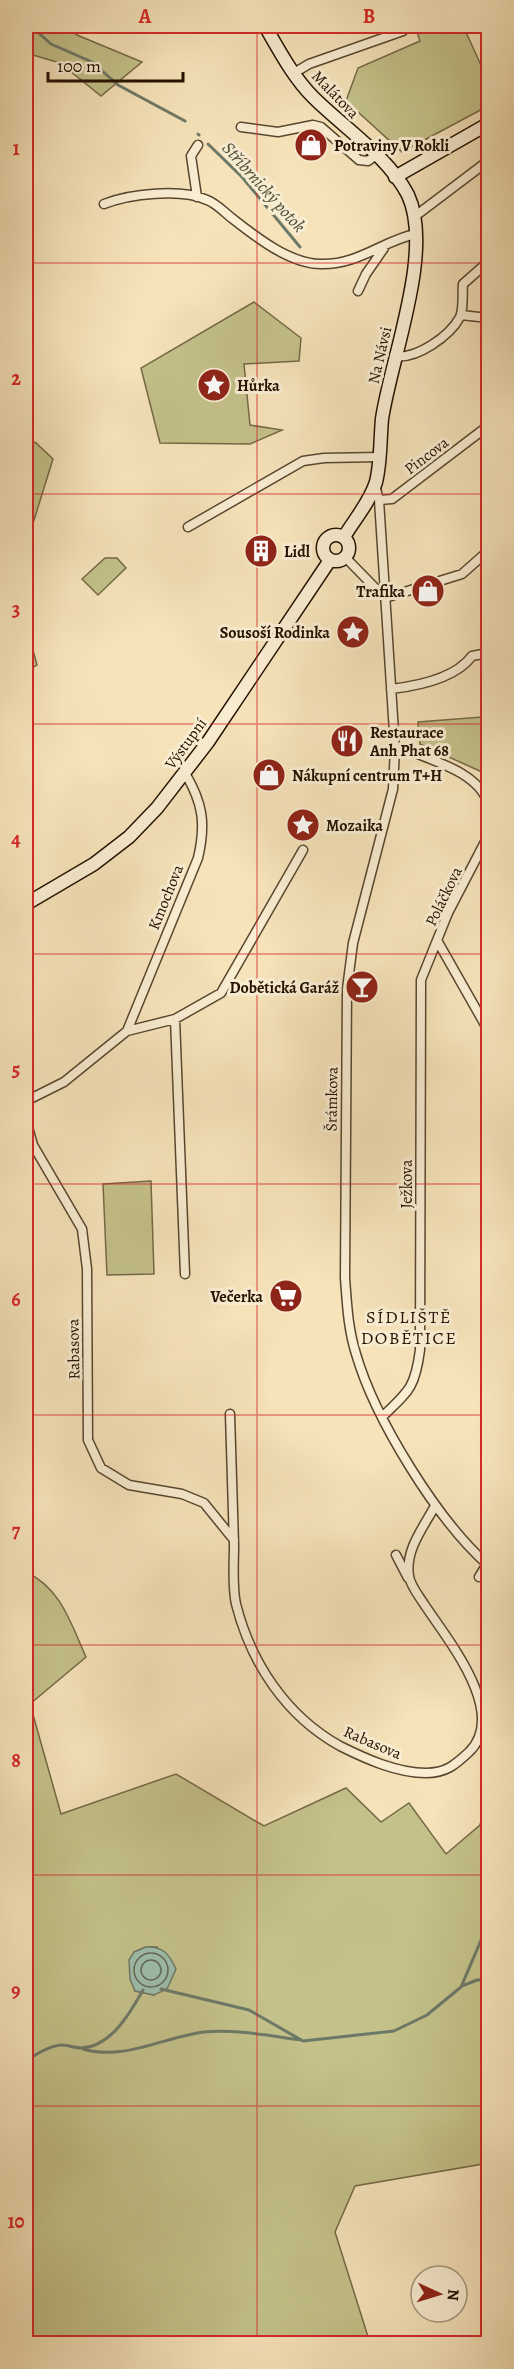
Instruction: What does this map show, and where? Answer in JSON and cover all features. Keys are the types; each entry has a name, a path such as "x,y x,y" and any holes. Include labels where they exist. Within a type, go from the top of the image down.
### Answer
{"street":[{"name":"Malátova","path":"265,26 294,73 312,96 376,155 395,177"},
{"path":"294,73 309,64 402,28"},
{"path":"395,177 489,123"},
{"path":"241,127 278,132 313,125 321,127 359,160 368,161 376,155"},
{"path":"196,197 191,156 198,145"},
{"path":"414,217 428,209 489,161"},
{"name":"Na Návsi","path":"344,537 375,484 380,457 382,420 413,275 416,234 414,217 408,196 395,177"},
{"path":"104,204 125,196 149,194 208,200 256,237 302,261 321,264 357,258 384,247 400,237 416,234"},
{"path":"358,291 384,247"},
{"path":"394,356 408,357 419,354 450,329 461,315 463,284 489,262"},
{"path":"461,315 489,318"},
{"name":"Pincova","path":"379,500 392,499 489,426"},
{"path":"188,527 303,461 324,458 380,457"},
{"name":"Šrámkova","path":"375,484 379,500 395,748 393,789 353,944 347,989 345,1278 348,1319 366,1384 382,1417 435,1506 488,1564"},
{"path":"331,536 344,537 349,547 345,557 336,561 330,560 323,551 326,539 331,536"},
{"path":"345,557 385,598 462,574 489,551"},
{"name":"Výstupní","path":"26,904 78,875 129,837 157,808 185,773 330,560"},
{"path":"391,689 422,685 466,663 472,656 489,653"},
{"path":"395,748 405,749 468,778 485,793 489,803"},
{"name":"Kmochova","path":"127,1031 198,858 204,833 203,820 194,788 185,773"},
{"name":"Poláčkova","path":"489,836 448,913 438,942 489,1030"},
{"name":"Kmochova","path":"26,1101 64,1082 127,1031 175,1018 221,993 303,850"},
{"name":"Ježkova","path":"382,1417 410,1390 416,1376 420,1350 421,980 438,942"},
{"path":"175,1018 185,1274"},
{"name":"Rabasova","path":"26,1120 33,1145 82,1229 87,1269 88,1440 101,1468 129,1485 182,1494 204,1503 234,1540"},
{"name":"Rabasova","path":"230,1414 235,1602 249,1645 269,1682 293,1711 322,1736 356,1754 402,1771 427,1773 451,1769 474,1747 482,1730 482,1704 470,1677 396,1555"},
{"path":"408,1578 410,1551 435,1506"},
{"path":"479,1577 488,1564"}],"shaded area":[{"path":"26,26 66,26 77,35 142,62 101,96 60,63 26,53"},
{"path":"415,26 469,26 465,30 485,74 488,72 488,106 402,152 346,101 358,68 420,41"},
{"path":"254,302 301,338 299,361 244,364 250,425 282,430 250,444 160,443 141,368"},
{"path":"26,439 36,443 53,459 30,533 26,534"},
{"path":"105,558 117,558 126,568 98,595 82,579"},
{"path":"26,624 37,665 26,672"},
{"path":"482,717 482,772 420,744 418,722"},
{"path":"151,1181 154,1274 107,1275 103,1184"},
{"path":"26,1572 48,1587 64,1608 86,1657 30,1704 61,1814 176,1774 264,1826 346,1788 381,1822 409,1803 446,1854 480,1825 488,1793 488,2144 483,2164 355,2186 335,2232 370,2343 26,2344","holes":["146,1947 157,1947 154,1995 135,1991 134,1952"]}],"water":[{"path":"146,1947 157,1948 165,1952 176,1969 167,1989 154,1995 135,1991 130,1979 129,1960 134,1952"}],"waterway":[{"name":"Stříbrnický potok","path":"31,26 51,44 92,62 118,85 185,121"},
{"name":"Stříbrnický potok","path":"208,144 242,177 300,247"},
{"path":"161,1989 249,2010 303,2041 394,2031 427,2015 461,1987 488,1924"},
{"path":"462,1986 477,1980 488,1980"},
{"path":"26,2063 37,2054 53,2047 62,2045 81,2048 102,2042 126,2018 143,1990"},
{"path":"83,2049 98,2052 129,2050 189,2035 216,2031 253,2033 301,2040"}],"place":[{"name":"Potraviny V Rokli","path":"311,145"},
{"name":"Hůrka","path":"214,385"},
{"name":"Lidl","path":"261,551"},
{"name":"Trafika","path":"428,591"},
{"name":"Sousoší Rodinka","path":"353,632"},
{"name":"Restaurace Anh Phat 68","path":"347,741"},
{"name":"Nákupní centrum T+H","path":"269,775"},
{"name":"Mozaika","path":"303,825"},
{"name":"Dobětická Garáž","path":"362,987"},
{"name":"Večerka","path":"286,1296"}],"district":[{"name":"SÍDLIŠTĚ DOBĚTICE","path":"409,1327"}]}
